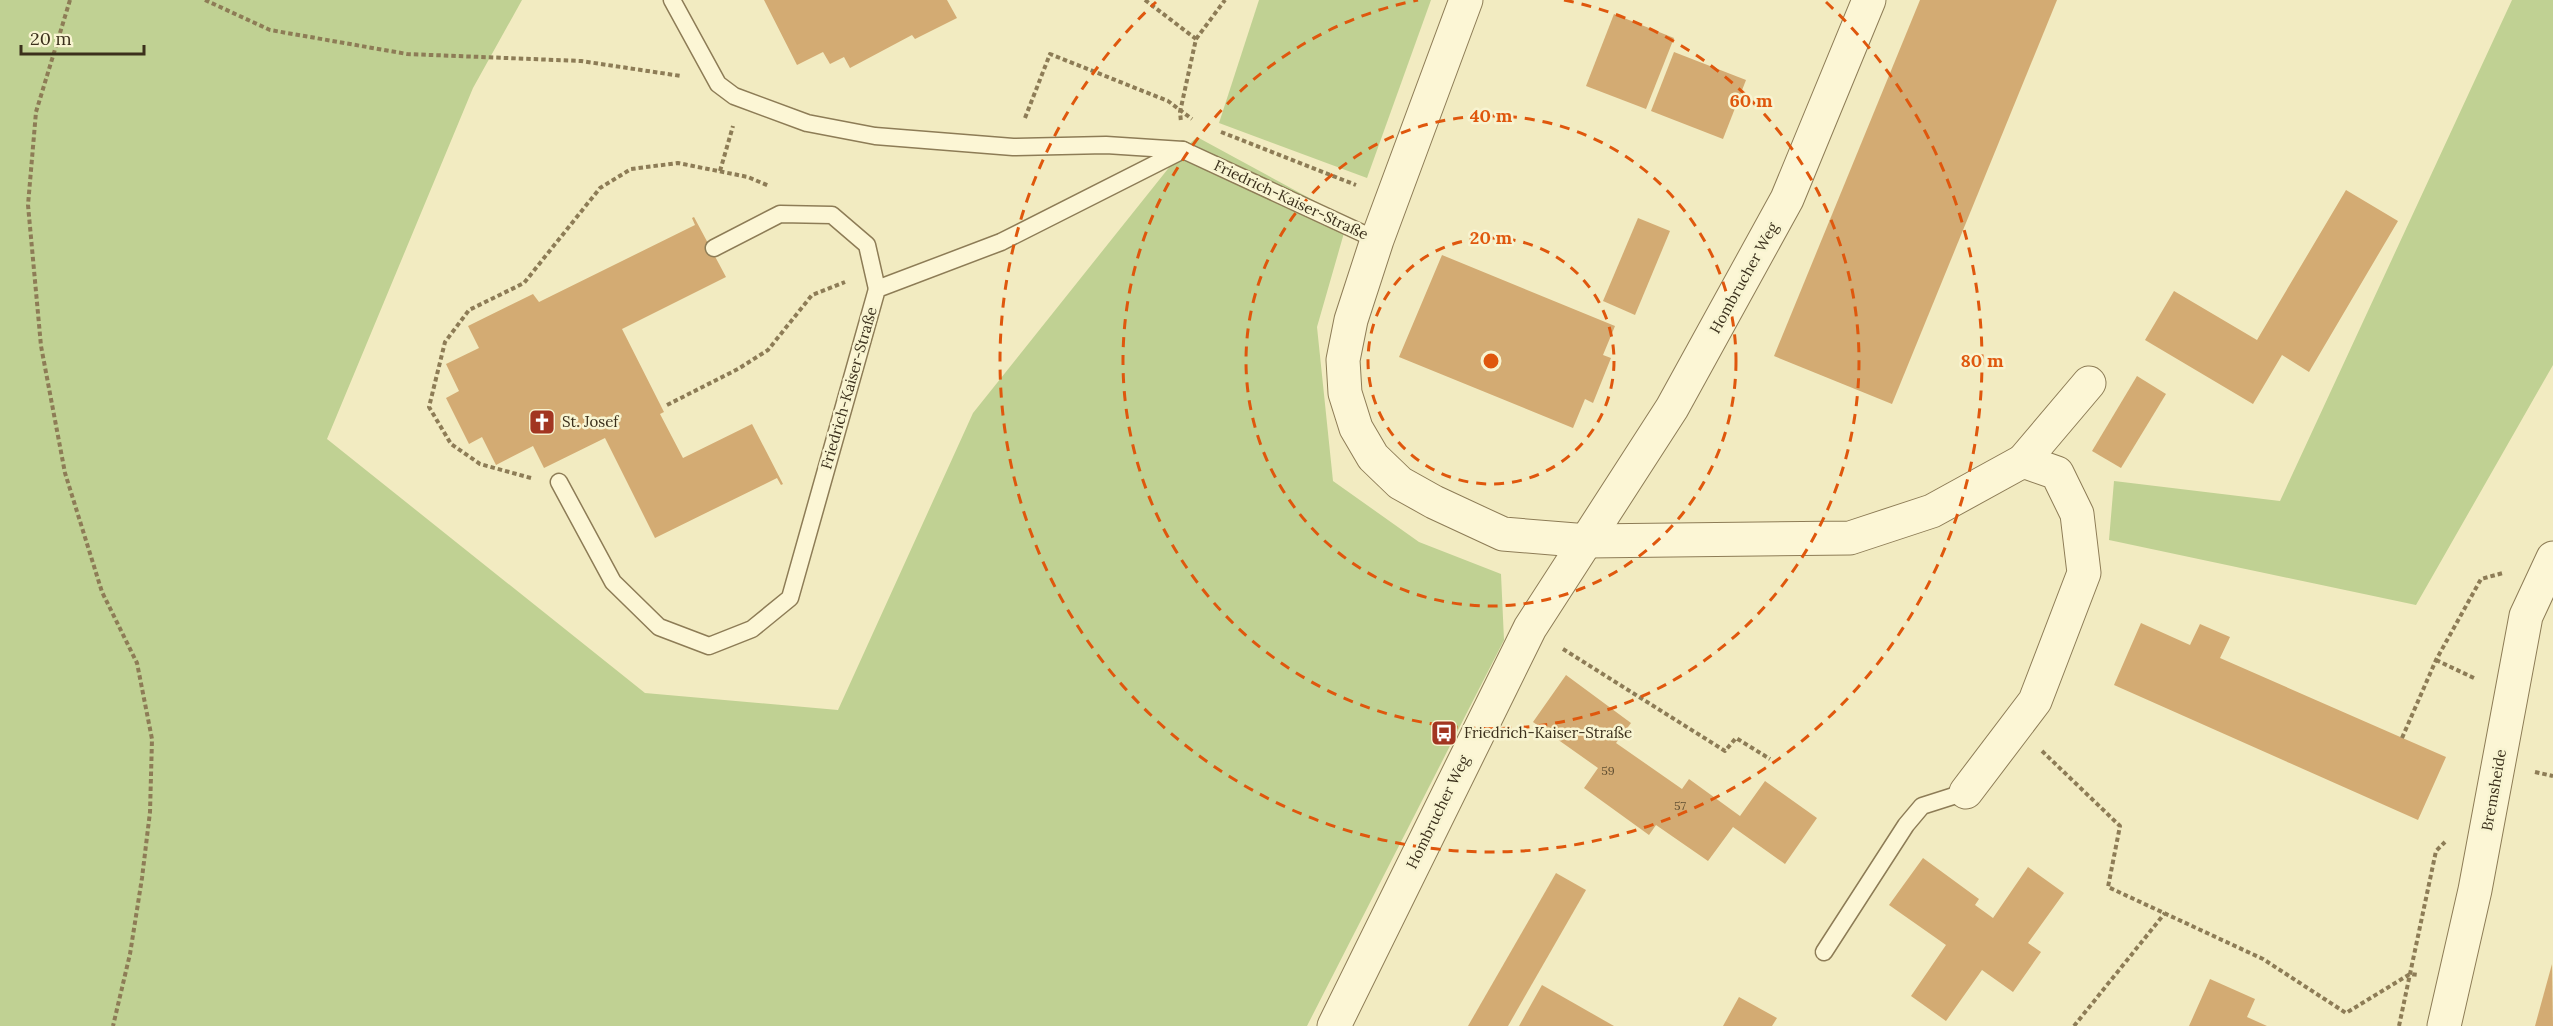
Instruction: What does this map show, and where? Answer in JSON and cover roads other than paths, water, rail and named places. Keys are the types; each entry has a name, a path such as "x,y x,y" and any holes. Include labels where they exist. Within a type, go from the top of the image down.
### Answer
{"street":[{"name":"Friedrich-Kaiser-Straße","path":"1466,0 1377,240 1351,320 1343,360 1345,393 1356,428 1373,458 1400,483 1434,502 1503,534 1588,541"},
{"name":"Hombrucher Weg","path":"1334,1026 1530,628 1672,408 1787,199 1869,0"},
{"path":"1588,541 1850,538 1932,512 2023,461 2089,383"},
{"path":"1966,792 2035,700 2084,573 2077,514 2057,473 2023,461"},
{"name":"Bremsheide","path":"2444,1026 2475,890 2526,616 2549,566"}],"lane":[{"path":"672,0 718,84 741,98 807,123 874,136 1013,147 1106,145 1183,150"},
{"name":"Friedrich-Kaiser-Straße","path":"559,482 613,582 659,627 709,646 752,629 790,597 877,289 1001,242 1183,150 1377,240"},
{"path":"714,248 780,214 832,215 867,245 877,289"},
{"path":"1824,952 1906,825 1922,806 1966,792"}],"place":[{"name":"St. Josef","path":"542,422"},
{"name":"Friedrich-Kaiser-Straße","path":"1444,733"}]}
